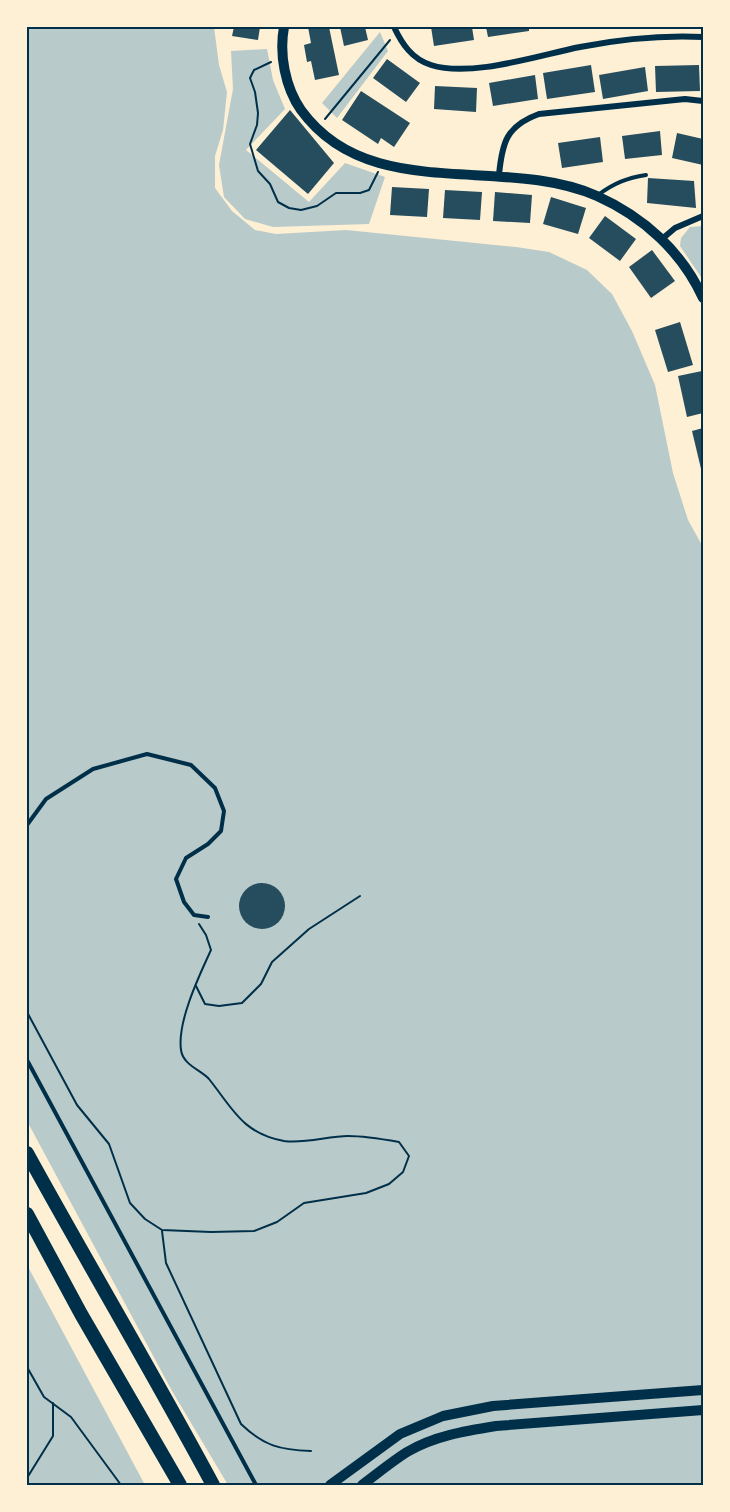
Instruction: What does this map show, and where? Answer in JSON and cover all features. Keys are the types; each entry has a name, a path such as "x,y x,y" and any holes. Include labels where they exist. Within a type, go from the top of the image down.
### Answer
{"highway":[{"path":"27,1153 213,1485"},
{"path":"27,1214 81,1314 180,1485"}],"street":[{"path":"284,27 282,55 287,82 296,103 330,141 352,154 381,164 426,172 541,180 597,196 645,224 662,239 686,268 703,298"},
{"path":"395,30 417,59 432,65 468,68 612,41 663,36 703,37"},
{"path":"499,176 501,152 506,139 524,120 539,114 685,99 703,101"},
{"path":"662,239 675,228 703,216"},
{"path":"330,1485 399,1434 443,1416 493,1406 703,1390"},
{"path":"362,1485 409,1451 449,1435 467,1431 496,1426 703,1410"}],"lane":[{"path":"597,196 613,183 646,175"},
{"path":"27,825 46,799 93,769 147,754 191,765 215,788 224,811 220,831 208,844 186,858 176,879 184,902 194,915 208,917"},
{"path":"27,1060 256,1485"}],"path":[{"path":"317,129 395,30"},
{"path":"282,55 254,70 250,78 258,113 250,144 258,171 270,184 278,202 288,208 301,210 317,206 336,193 360,193 369,190 381,164"},
{"path":"195,985 205,1004 219,1006 243,1003 261,984 272,962 309,929 360,896"},
{"path":"27,1012 77,1105 109,1144 130,1203 145,1219 162,1230 254,1231 277,1222 304,1203 366,1193 389,1184 403,1173 409,1155 399,1142 348,1136 287,1141 261,1134 235,1115 207,1077 191,1066 181,1053 182,1032 195,985 211,950 206,935 194,915"},
{"path":"162,1230 166,1263 241,1424 255,1438 284,1450 311,1451"},
{"path":"27,1367 44,1397 71,1417 121,1485"},
{"path":"27,1479 53,1436 53,1403"}],"shaded area":[{"path":"27,27 214,27 219,65 227,92 223,130 215,156 215,188 232,211 255,230 276,234 346,230 549,252 587,270 612,294 632,331 655,385 673,473 688,520 703,547 703,1485 228,1485 172,1391 27,1121"},
{"path":"380,32 388,51 337,118 322,103"},
{"path":"267,49 273,80 285,109 246,150 309,202 345,163 385,177 369,224 273,227 245,219 224,197 219,165 233,89 231,51"},
{"path":"703,226 703,280 680,246 681,238 690,227"},
{"path":"27,1265 145,1485 27,1485"}],"building":[{"path":"234,27 260,27 258,40 232,36"},
{"path":"308,27 329,27 339,75 315,80 311,61 307,62 304,45 311,43"},
{"path":"340,27 365,27 368,40 344,46"},
{"path":"431,27 472,27 474,40 434,46"},
{"path":"486,27 529,27 529,31 488,37"},
{"path":"387,59 420,83 406,102 373,78"},
{"path":"591,65 595,92 547,99 543,73"},
{"path":"699,65 700,91 656,92 655,66"},
{"path":"645,67 648,91 603,99 599,75"},
{"path":"535,75 538,99 493,106 489,83"},
{"path":"435,86 477,88 476,112 434,109"},
{"path":"361,91 410,123 394,147 381,138 378,144 342,120"},
{"path":"290,110 334,163 308,194 256,150"},
{"path":"660,131 662,155 625,159 622,136"},
{"path":"677,133 703,139 703,165 672,158"},
{"path":"600,137 603,162 562,168 558,143"},
{"path":"648,178 694,181 696,208 647,203"},
{"path":"392,187 429,189 427,217 390,215"},
{"path":"445,190 482,192 480,220 443,218"},
{"path":"495,192 532,195 530,223 493,221"},
{"path":"551,197 586,208 578,234 543,224"},
{"path":"605,216 636,239 620,261 589,238"},
{"path":"652,250 675,281 651,298 629,267"},
{"path":"680,322 693,365 668,372 655,330"},
{"path":"702,371 703,413 687,417 678,376"},
{"path":"703,428 703,473 702,473 692,431"},
{"path":"262,883 278,890 285,906 278,922 262,929 246,922 239,906 246,890"}]}
